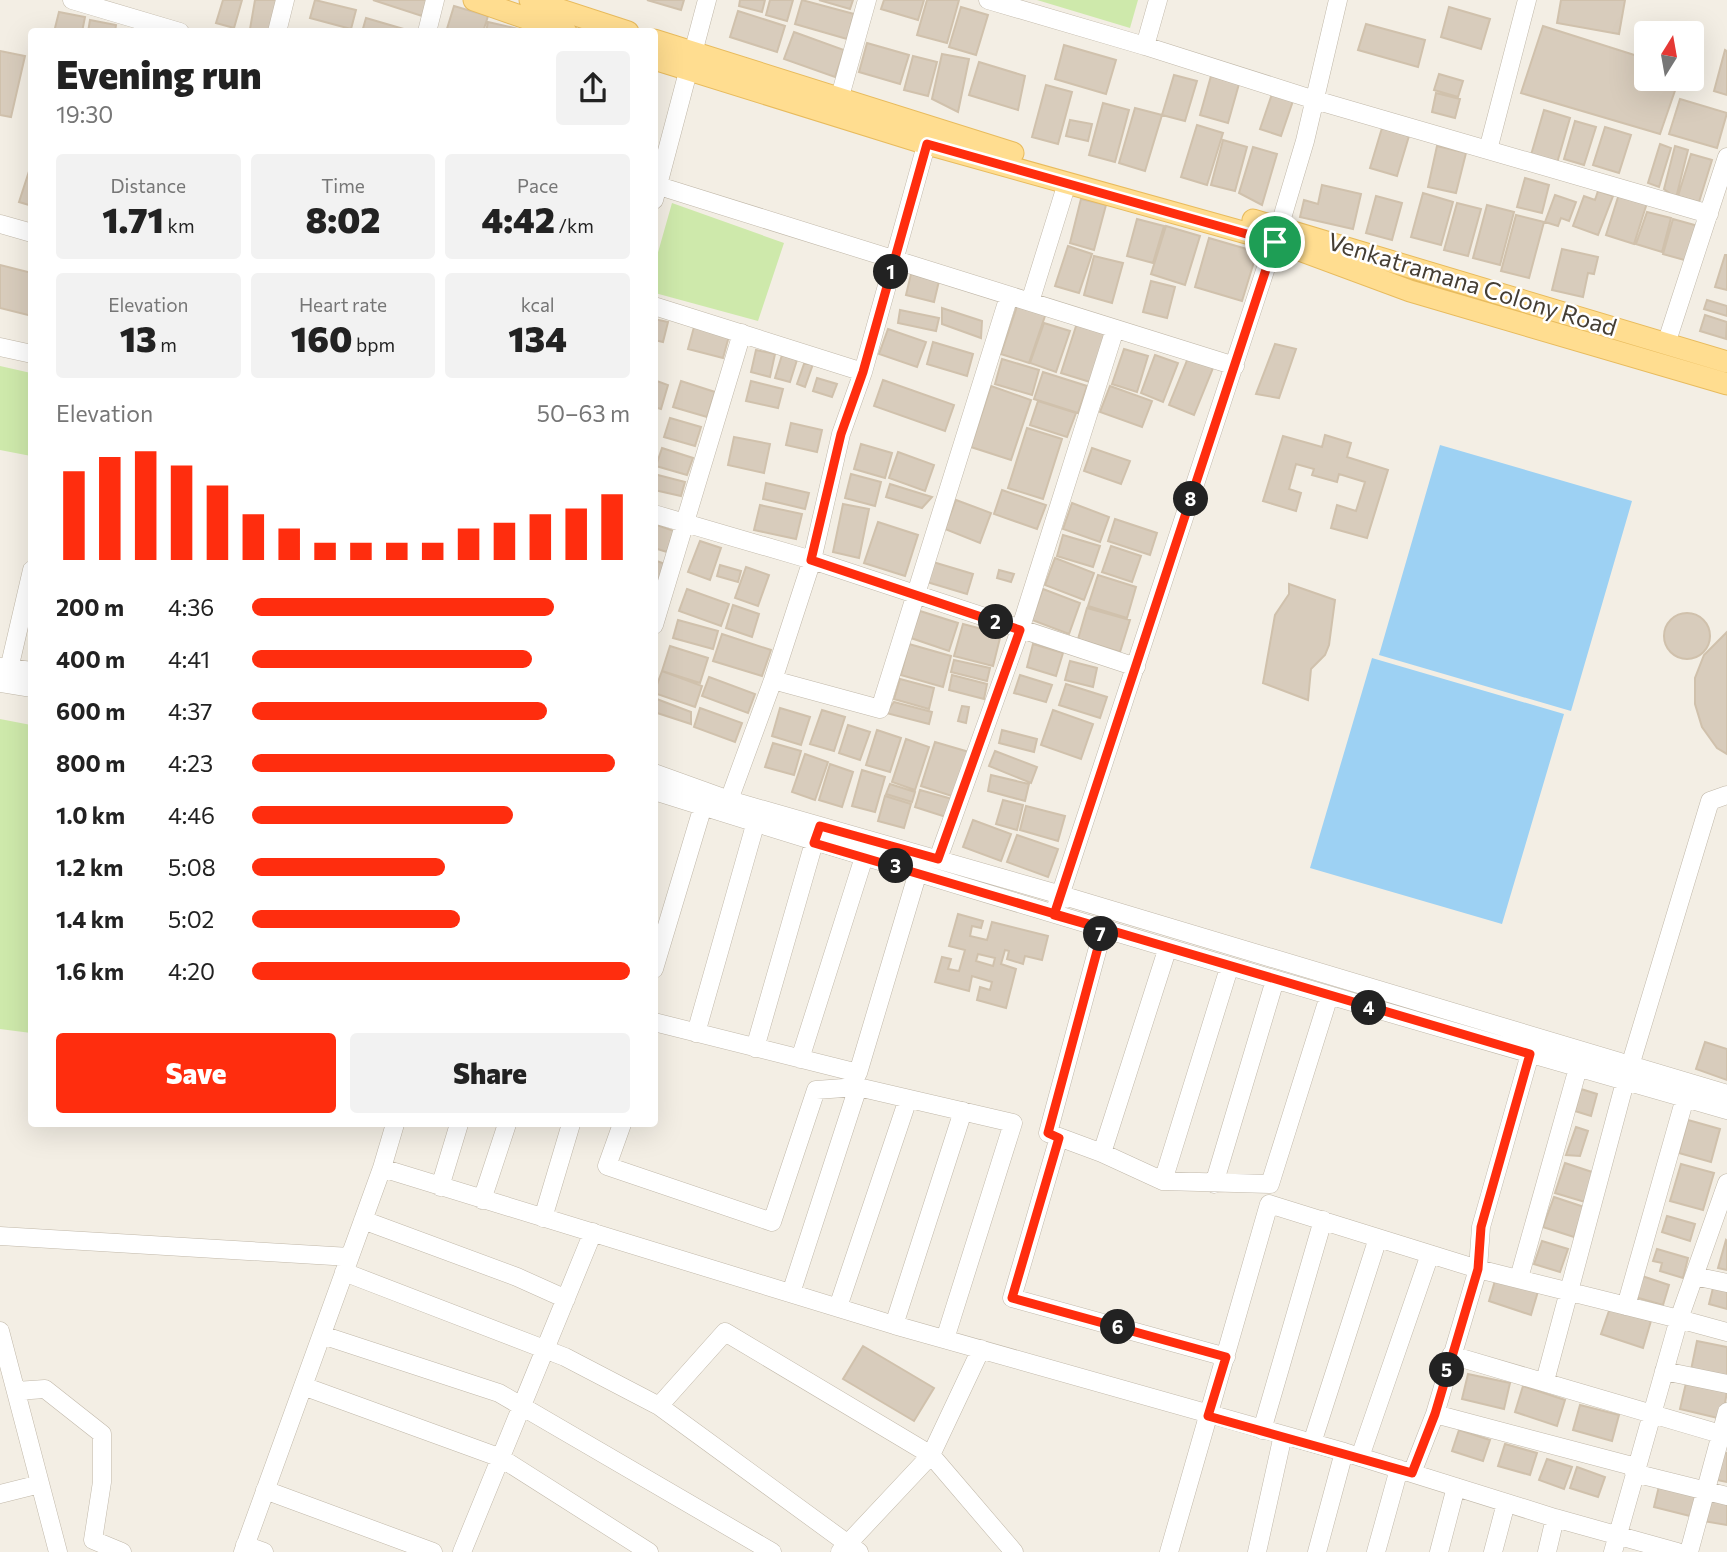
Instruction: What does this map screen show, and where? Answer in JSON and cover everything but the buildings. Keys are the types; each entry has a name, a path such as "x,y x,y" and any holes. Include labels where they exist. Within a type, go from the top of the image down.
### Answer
{"main road":[{"path":"474,0 608,28"},
{"name":"Venkatramana Colony Road","path":"658,42 690,61 839,100 929,136 1727,362"},
{"path":"658,59 690,61 929,136 1067,183 1277,234 1410,291 1727,384"}],"street":[{"path":"72,0 166,28"},
{"path":"278,28 285,0"},
{"path":"428,28 435,0"},
{"path":"658,189 707,0"},
{"path":"839,100 867,0"},
{"path":"1145,46 1158,0"},
{"path":"1054,915 1277,234 1315,100 1338,0"},
{"path":"1488,150 1527,0"},
{"path":"998,1 1315,100 1709,214"},
{"path":"727,807 773,680 811,560 841,434 863,372 929,136"},
{"path":"1666,344 1727,158"},
{"path":"1030,302 1067,183"},
{"path":"658,193 894,260 1235,366"},
{"path":"0,224 28,232"},
{"path":"773,680 880,709 1009,296"},
{"path":"658,307 863,372"},
{"path":"938,859 1020,630 1115,329"},
{"path":"658,612 742,333"},
{"path":"0,347 28,354"},
{"path":"658,515 811,560 915,597 1136,667"},
{"path":"3,673 28,584"},
{"path":"3,673 28,671"},
{"path":"3,673 28,686"},
{"path":"658,775 727,807 755,825 817,834 938,859 1628,1074 1685,1098 1727,1110"},
{"path":"658,792 703,806 727,807 817,834 864,857 1167,950 1578,1068 1628,1074 1727,1094"},
{"path":"1545,1381 1628,1074 1710,801 1727,795"},
{"path":"658,957 703,806"},
{"path":"696,1033 755,825"},
{"path":"755,1048 817,834"},
{"path":"800,1059 864,857"},
{"path":"658,1023 858,1073 918,872"},
{"path":"1103,929 1048,1133 1102,1153 1163,1181 1270,1184 1329,996"},
{"path":"1102,1153 1167,950"},
{"path":"1163,1181 1229,968"},
{"path":"1214,1184 1275,980"},
{"path":"1376,1552 1405,1471 1435,1414 1478,1269 1481,1227 1530,1054"},
{"path":"1519,1278 1578,1068"},
{"path":"791,1293 858,1087"},
{"path":"621,1127 607,1166 772,1222 816,1090 858,1087 1013,1123 945,1339"},
{"path":"838,1307 908,1098"},
{"path":"1626,1306 1685,1098"},
{"path":"894,1325 962,1111"},
{"path":"264,1552 244,1549 382,1168 394,1127"},
{"path":"440,1186 458,1127"},
{"path":"482,1200 506,1127"},
{"path":"543,1218 570,1127"},
{"path":"1059,1138 1012,1298 1226,1357"},
{"path":"382,1168 894,1325 1405,1471 1555,1518 1615,1544 1677,1552"},
{"path":"1615,1544 1679,1319 1694,1276 1720,1225 1727,1184"},
{"path":"1169,1552 1269,1204 1478,1269 1727,1332"},
{"path":"363,1220 517,1276 566,1299"},
{"path":"1262,1430 1322,1220"},
{"path":"462,1552 593,1233"},
{"path":"0,1236 347,1264 546,1350 659,1406 849,1549 931,1455 981,1349"},
{"path":"1312,1443 1378,1238"},
{"path":"1317,1552 1430,1254"},
{"path":"1694,1276 1727,1283"},
{"path":"0,1331 58,1552"},
{"path":"659,1406 725,1332 931,1455 1014,1552"},
{"path":"321,1335 499,1393 772,1552"},
{"path":"1451,1355 1724,1435"},
{"path":"1664,1371 1727,1384"},
{"path":"303,1386 501,1458 649,1552"},
{"path":"16,1391 46,1389 102,1434 102,1482 93,1539 122,1552"},
{"path":"1689,1552 1724,1435 1727,1412"},
{"path":"1435,1414 1727,1496"},
{"path":"1257,1552 1283,1435"},
{"path":"0,1494 40,1484"},
{"path":"1439,1552 1456,1487"},
{"path":"265,1490 433,1552"},
{"path":"1493,1552 1506,1503"},
{"path":"1548,1552 1555,1518"}],"green space":[{"path":"1037,0 1138,0 1130,28"},
{"path":"672,203 784,243 758,321 658,294 658,252"},
{"path":"0,366 28,372 28,455 0,450"},
{"path":"0,719 28,724 28,1033 0,1029"}],"water":[{"path":"1440,445 1632,501 1571,711 1379,655"},
{"path":"1372,658 1564,714 1502,924 1310,868"}],"route":[{"path":"1275,242 927,144 863,372 841,434 811,560 1020,630 938,859 820,826 814,843 918,872 1054,915 1103,929 1167,950 1530,1054 1481,1227 1478,1269 1435,1414 1412,1473 1208,1416 1226,1357 1012,1298 1059,1138 1048,1133 1103,929 1054,915 1275,242"}]}
